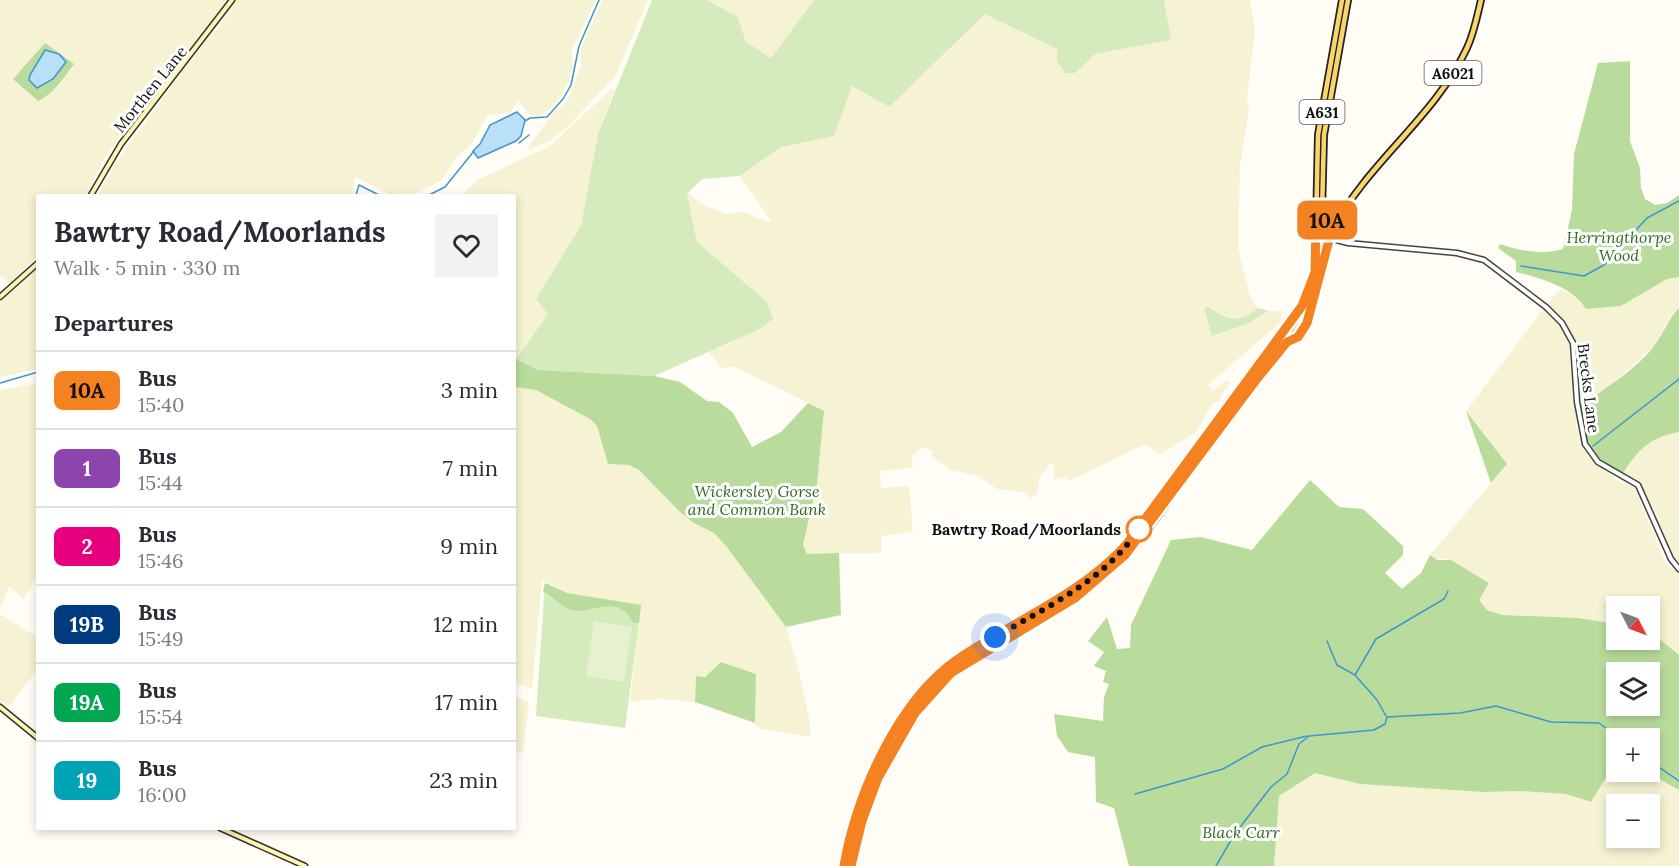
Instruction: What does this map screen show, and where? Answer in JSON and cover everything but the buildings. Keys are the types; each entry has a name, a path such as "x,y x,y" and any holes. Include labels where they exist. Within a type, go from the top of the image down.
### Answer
{"main road":[{"name":"Morthen Lane","path":"92,194 121,144 232,0"},
{"name":"A631","path":"844,866 866,791 886,747 918,698 947,667 1063,598 1109,563 1139,529 1279,338 1308,294 1315,272 1317,243 1318,135 1342,0"},
{"name":"A631","path":"851,866 856,841 872,794 893,748 933,690 958,668 1085,592 1125,555 1287,342 1313,301 1332,231 1322,212 1324,135 1347,0"},
{"name":"A6021","path":"1328,220 1345,206 1453,73 1472,36 1481,0"},
{"name":"A6021","path":"1332,231 1345,206"},
{"path":"1316,225 1322,220 1328,220"},
{"path":"1317,243 1329,241"},
{"path":"0,297 36,265"},
{"path":"1279,338 1281,343 1287,342"},
{"name":"A631","path":"984,644 997,639 1000,642"},
{"path":"0,707 36,736"},
{"path":"866,791 872,794"},
{"path":"224,830 305,866"}],"street":[{"name":"Brecks Lane","path":"1329,241 1457,253 1484,260 1546,307 1562,324 1573,343 1577,402 1584,444 1598,462 1638,485 1671,559 1679,569"}],"shaded area":[{"path":"0,0 228,0 136,122 127,126 103,161 86,194 36,194 36,257 12,282 8,282 0,275"},
{"path":"235,0 596,0 572,49 572,69 568,83 558,101 541,116 530,115 518,100 510,113 487,116 472,143 453,161 442,180 418,193 388,194 355,177 353,194 99,194 119,158 210,35 219,28"},
{"path":"602,0 648,0 615,76 567,127 548,142 529,150 529,146 552,115 568,100 581,65 581,49"},
{"path":"707,0 814,0 771,58 746,42 738,17"},
{"path":"1164,0 1250,0 1255,31 1247,97 1249,110 1240,166 1238,249 1250,296 1258,308 1243,319 1230,319 1207,306 1204,309 1212,336 1249,323 1268,311 1282,311 1281,322 1208,385 1213,391 1227,380 1230,383 1218,401 1213,403 1196,432 1160,455 1145,444 1069,481 1065,477 1054,479 1054,464 1051,463 1039,478 1037,494 1030,498 1024,492 997,489 976,475 950,470 932,456 933,452 923,447 912,456 913,468 880,471 881,488 909,486 913,532 881,536 882,553 807,554 803,545 817,484 824,411 735,367 721,368 709,352 731,343 766,301 697,242 687,193 705,206 727,214 744,212 769,223 771,221 740,176 781,147 797,142 851,86 889,107 985,13 1057,49 1057,61 1065,73 1075,73 1095,54 1171,40"},
{"path":"611,89 615,89 598,134 581,225 536,299 548,314 516,359 516,194 462,194 477,180 550,146"},
{"path":"36,269 36,369 0,377 0,302"},
{"path":"1679,277 1679,308 1668,320 1656,344 1611,385 1580,405 1577,344 1569,329 1548,303 1560,289 1579,297 1621,306 1667,279"},
{"path":"1543,309 1564,331 1570,343 1576,424 1583,447 1596,463 1616,480 1634,487 1666,564 1679,574 1679,655 1660,639 1660,596 1606,596 1606,622 1578,618 1502,615 1487,610 1479,600 1489,583 1445,558 1437,560 1430,555 1507,465 1466,411"},
{"path":"36,383 36,578 24,599 9,586 0,609 0,390"},
{"path":"516,387 536,390 590,419 597,426 608,464 629,465 639,470 678,510 692,522 714,533 726,546 786,627 799,672 810,723 810,737 761,729 755,723 756,674 696,676 695,702 660,699 630,702 640,605 567,593 542,580 532,689 516,682"},
{"path":"1679,432 1679,564 1674,559 1639,482 1623,473 1634,457 1649,442 1660,435"},
{"path":"0,614 36,636 36,671 7,707 0,701"},
{"path":"516,697 529,702 523,754 516,750"},
{"path":"1315,772 1360,784 1483,792 1520,791 1566,794 1591,802 1606,777 1606,782 1660,782 1660,779 1679,790 1679,866 1274,866 1279,796"}],"green space":[{"path":"652,0 707,0 738,17 746,42 771,58 814,0 1164,0 1171,40 1095,54 1075,73 1065,73 1057,61 1057,49 985,14 889,107 852,86 834,136 781,147 740,176 702,179 687,194 697,242 766,301 773,319 758,330 654,376 538,370 516,359 548,314 536,299 581,225 598,134"},
{"path":"45,43 74,64 54,90 38,101 13,79"},
{"name":"Herringthorpe Wood","path":"1630,61 1630,141 1640,168 1641,188 1645,199 1655,205 1667,203 1679,195 1679,277 1667,279 1621,306 1586,309 1580,301 1564,289 1516,272 1516,261 1498,248 1500,244 1532,251 1548,252 1563,249 1572,210 1574,154 1598,63"},
{"path":"1207,306 1232,319 1244,317 1258,308 1268,311 1249,323 1212,336 1204,309"},
{"path":"1679,308 1679,432 1660,437 1646,445 1623,473 1603,461 1590,446 1583,428 1580,405 1632,369 1650,351"},
{"name":"Wickersley Gorse and Common Bank","path":"516,359 538,370 654,376 680,382 707,401 719,402 733,413 752,447 781,432 808,403 824,411 817,484 803,545 807,554 839,553 841,615 786,627 714,533 692,522 639,470 629,465 608,464 597,426 590,419 536,390 516,387"},
{"path":"1466,411 1507,464 1491,483"},
{"name":"Black Carr","path":"1310,480 1339,507 1363,509 1403,546 1403,555 1385,573 1402,589 1421,573 1430,555 1437,560 1451,560 1489,583 1479,600 1487,610 1502,615 1578,618 1606,622 1606,650 1660,650 1660,639 1679,655 1679,790 1660,779 1660,728 1606,728 1606,777 1591,802 1566,794 1520,791 1483,792 1360,784 1315,773 1279,796 1274,866 1129,866 1114,808 1096,802 1095,757 1068,752 1057,736 1054,714 1103,721 1104,697 1109,684 1103,682 1106,671 1094,666 1104,652 1088,641 1107,617 1117,649 1130,648 1131,625 1171,540 1201,537 1252,550"},
{"path":"545,583 567,593 641,605 625,728 536,716"},
{"path":"545,583 567,593 641,605 639,623 633,623 627,613 612,606 571,610 543,592"},
{"path":"594,621 632,627 624,682 586,676"},
{"path":"721,662 756,674 755,723 695,702 696,676 705,677"}],"water":[{"path":"45,50 59,54 66,62 53,79 37,88 29,80 30,75"},
{"path":"517,112 525,120 521,136 516,141 478,158 473,151 480,144 490,125"}],"waterway":[{"path":"525,121 530,118 547,117 563,99 571,85 579,46 599,0"},
{"path":"519,143 529,135"},
{"path":"431,194 445,187 474,151"},
{"path":"356,194 359,185 377,194"},
{"path":"1521,266 1584,276 1604,265 1647,218 1679,201"},
{"path":"0,383 36,373"},
{"path":"1593,446 1679,379"},
{"path":"1355,675 1376,639 1444,599 1448,591"},
{"path":"1327,641 1337,665 1355,675 1377,700 1386,716"},
{"path":"1216,866 1234,835 1271,787 1287,774 1299,744 1309,736 1374,730 1385,724 1387,717 1460,713 1496,706 1551,722 1599,723 1606,728"},
{"path":"1135,794 1223,769 1262,747 1307,736"},
{"path":"1660,768 1679,781"}],"bus line":[{"name":"10A","path":"844,866 855,822 871,778 886,747 918,698 947,667 1076,590 1109,563 1126,545 1302,306 1315,272 1316,225 1319,221 1328,220 1332,229 1324,267 1308,312 1307,323 1298,337 1287,342 1256,380 1156,517 1111,570 1085,592 958,668 933,690 915,713 883,767 867,804 854,847 851,866"}],"place":[{"name":"Bawtry Road/Moorlands","path":"1139,529"}],"route":[{"path":"995,637 1087,582 1109,563 1139,529"}]}
